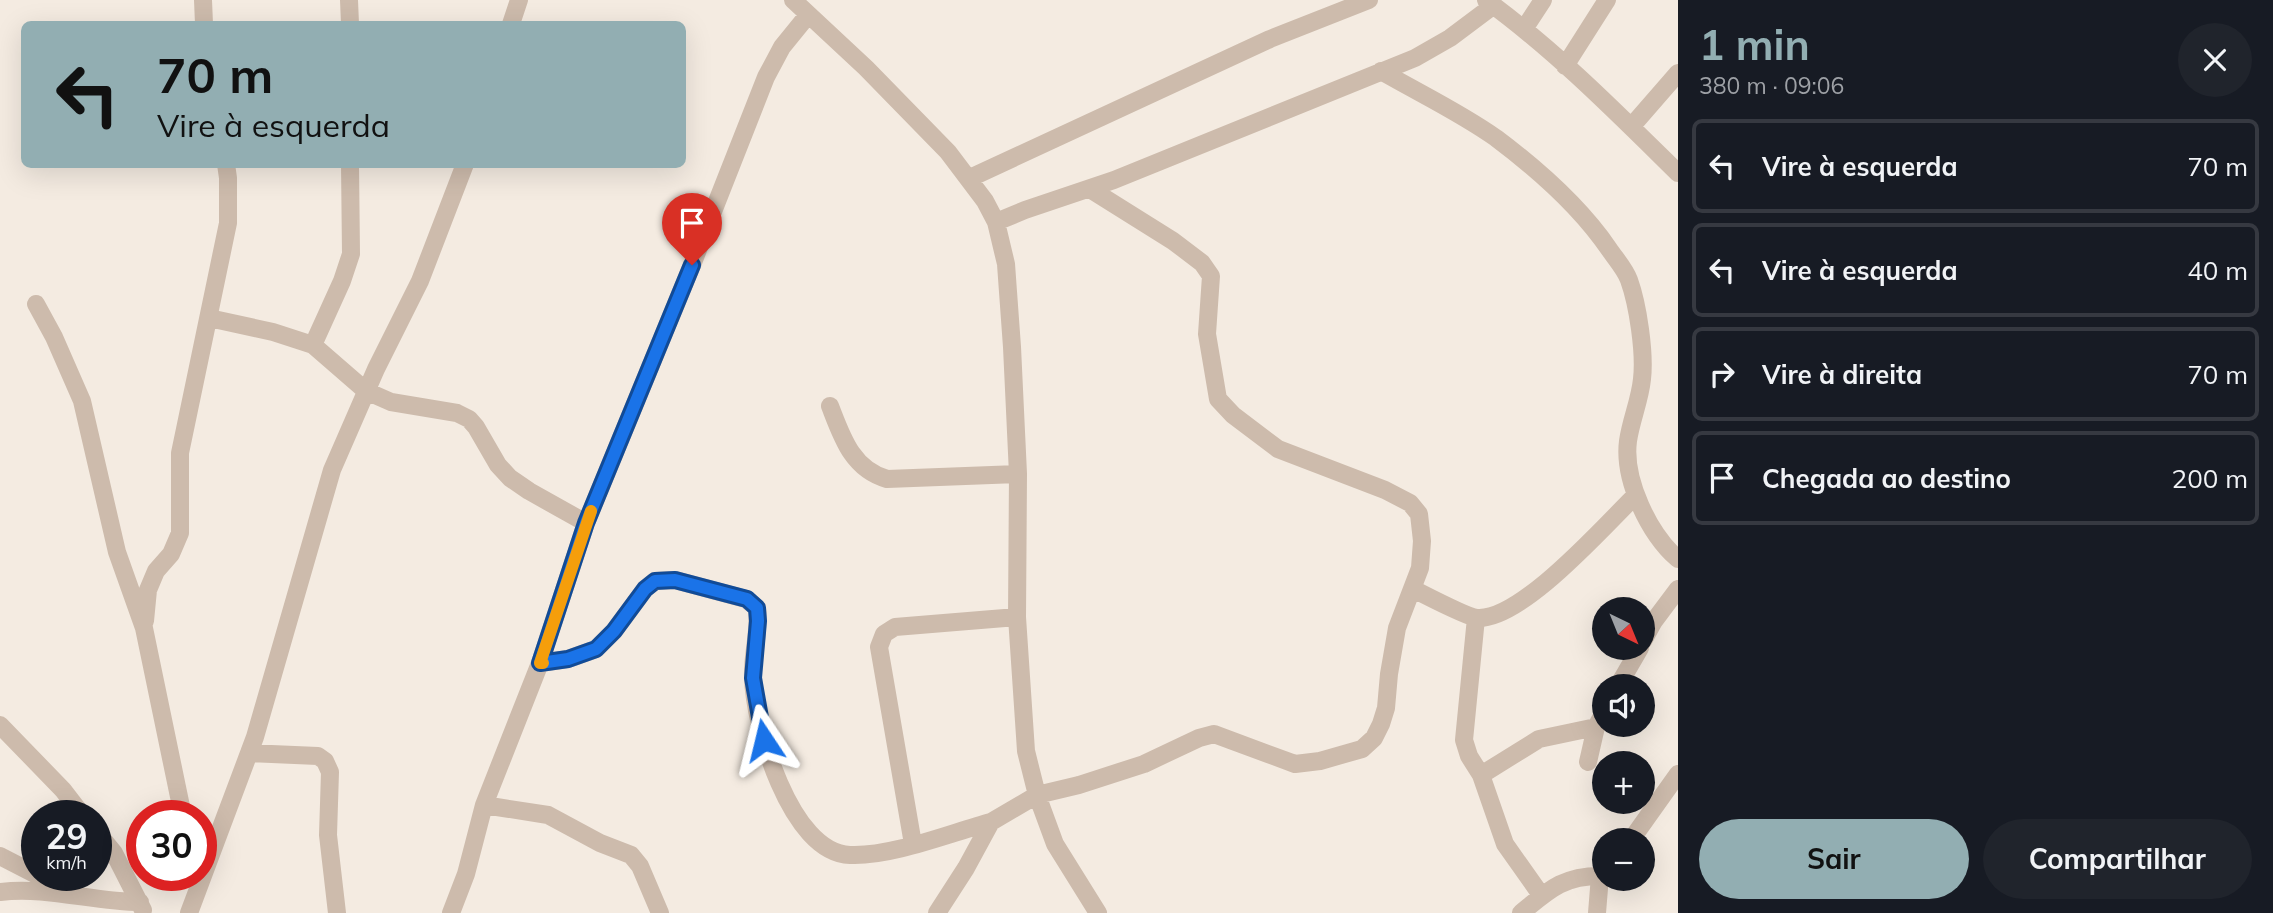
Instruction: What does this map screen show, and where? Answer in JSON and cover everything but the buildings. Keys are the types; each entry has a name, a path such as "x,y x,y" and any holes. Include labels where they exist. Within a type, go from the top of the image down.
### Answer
{"street":[{"path":"203,0 204,21"},
{"path":"349,0 350,21"},
{"path":"512,21 519,0"},
{"path":"793,0 948,152 970,178 996,222 1006,264 1018,474 1017,617 1026,751 1037,795 1055,844 1098,913"},
{"path":"970,178 1270,39 1369,0"},
{"path":"1524,29 1543,0"},
{"path":"1565,66 1607,0"},
{"path":"996,222 1090,189 1432,49 1490,3 1565,66 1678,173"},
{"path":"452,913 466,874 484,805 540,663 586,523 766,77 782,47 808,15"},
{"path":"1381,71 1495,138 1538,174 1593,227 1629,278 1643,357 1640,396 1628,442 1628,472 1636,495 1666,548 1678,559"},
{"path":"1631,127 1669,93 1678,73"},
{"path":"144,628 148,590 156,572 171,554 180,533 180,453 228,223 226,168"},
{"path":"313,345 351,254 350,168"},
{"path":"217,837 249,753 332,470 366,391 420,281 463,168"},
{"path":"540,663 568,659 596,649 614,631 645,589 655,581 675,580 747,599 757,608 753,678 764,740 791,809 817,840 826,847 847,855 869,855 990,822 1037,795 1131,768 1213,734 1295,764 1320,761 1362,748 1374,738 1386,708 1396,628 1420,568 1422,541 1419,514 1410,503 1385,490 1278,449 1233,415 1218,398 1207,334 1211,276 1202,262 1090,189"},
{"path":"36,304 82,401 117,552 144,628 180,800"},
{"path":"209,318 273,332 313,345 366,391 391,402 457,413 469,419 498,465 510,478 586,523"},
{"path":"830,406 851,453 871,474 887,479 1018,474"},
{"path":"1413,589 1476,618 1503,613 1527,599 1636,495"},
{"path":"1656,618 1678,589"},
{"path":"913,844 880,647 884,634 895,627 1017,617"},
{"path":"1476,618 1464,740 1469,756 1481,775 1505,844 1541,895"},
{"path":"1481,775 1539,739 1592,722"},
{"path":"0,725 71,800"},
{"path":"1588,762 1595,737"},
{"path":"249,753 318,756 329,767 328,835 337,913"},
{"path":"1640,828 1678,775"},
{"path":"484,805 548,816 600,843 631,855 640,866 660,913"},
{"path":"937,913 966,868 990,822"},
{"path":"112,851 142,907"},
{"path":"0,856 83,897"},
{"path":"1521,913 1541,895 1571,879 1592,876"},
{"path":"189,913 197,891"},
{"path":"1597,913 1600,891"},
{"path":"0,892 43,892 142,907"}],"slow traffic":[{"path":"543,663 540,663 591,511"}],"route":[{"path":"692,265 586,523 540,663 568,659 596,649 614,631 645,589 655,581 675,580 747,599 757,608 753,678 764,740"}]}
